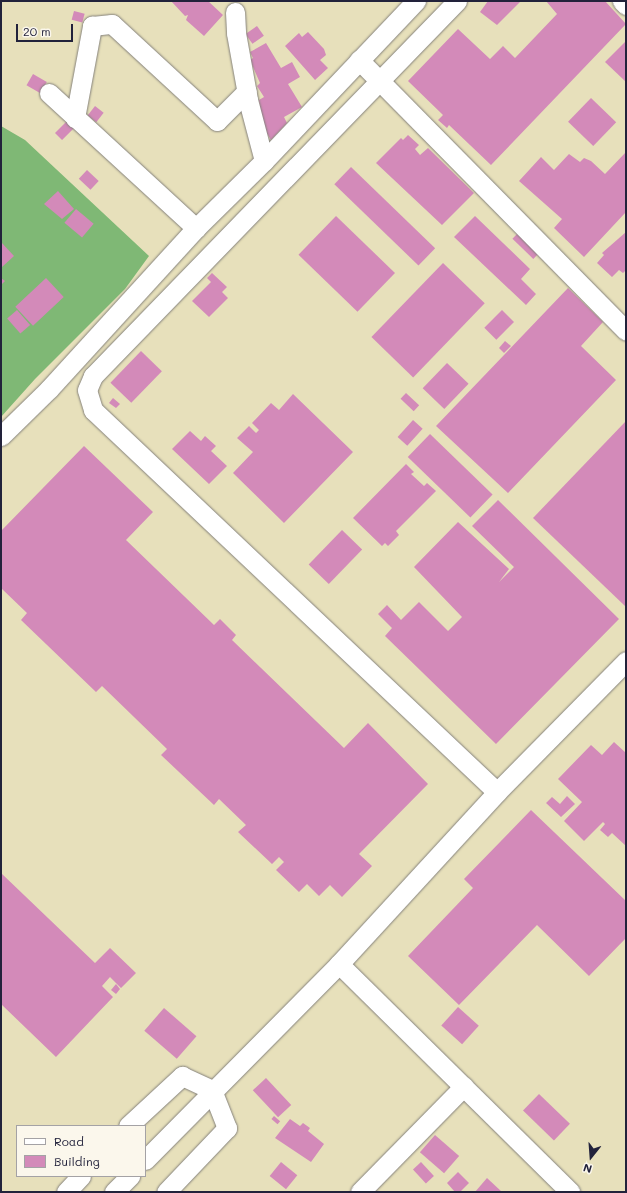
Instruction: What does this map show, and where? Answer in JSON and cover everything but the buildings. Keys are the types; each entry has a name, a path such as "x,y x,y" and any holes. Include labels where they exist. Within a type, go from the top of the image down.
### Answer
{"street":[{"path":"1,436 49,389 196,228 264,161 416,1"},
{"path":"457,1 93,376 88,390 93,410 497,792"},
{"path":"622,1 626,5"},
{"path":"235,12 236,33 247,91 264,161"},
{"path":"75,118 92,26 112,24 217,121 247,91"},
{"path":"359,60 626,330"},
{"path":"49,93 196,228"},
{"path":"146,1159 212,1090 339,964 497,792 626,661"},
{"path":"339,964 570,1192"},
{"path":"129,1125 182,1076 212,1090 227,1128 166,1192"},
{"path":"360,1192 464,1086"},
{"path":"66,1192 80,1177"},
{"path":"114,1192 129,1177"}],"green space":[{"path":"1,126 25,140 149,256 125,289 35,379 1,417"}]}
